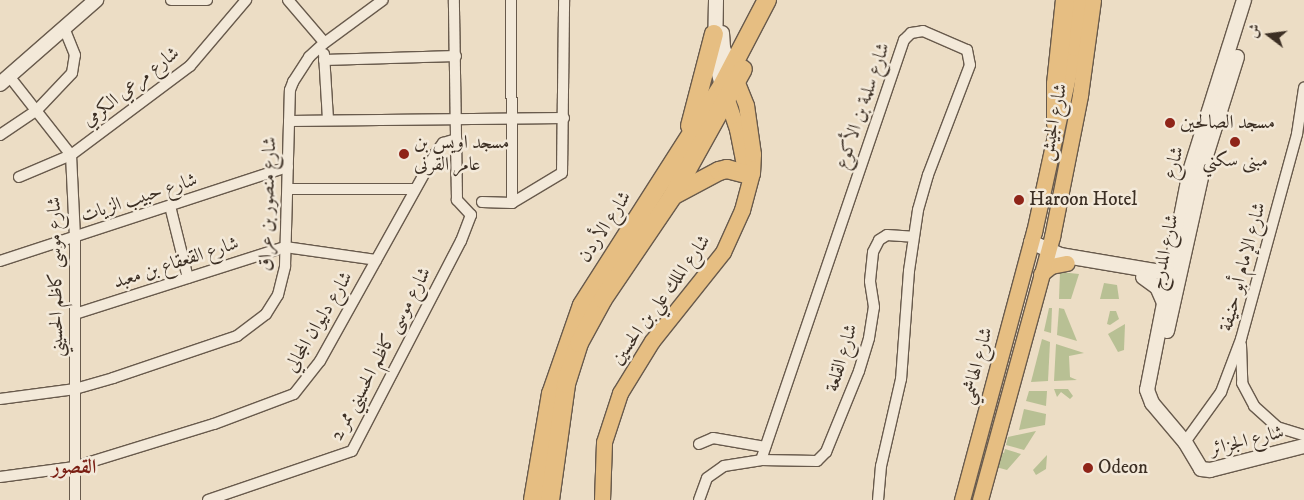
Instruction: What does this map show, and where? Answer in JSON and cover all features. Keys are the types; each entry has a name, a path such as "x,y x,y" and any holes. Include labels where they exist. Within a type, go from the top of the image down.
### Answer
{"highway":[{"name":"شارع الأردن","path":"550,500 566,384 579,343 603,299 672,197 729,84 767,0"},
{"name":"شارع الأردن","path":"533,500 552,394 575,320 598,277 685,142 729,84 777,0"},
{"path":"1056,124 1056,84 1065,0"},
{"path":"685,142 714,34"},
{"path":"672,197 719,170 727,169 748,179"}],"main road":[{"name":"شارع الجيش","path":"1029,247 1074,48 1080,0"},
{"name":"شارع الجيش","path":"1047,253 1080,94 1093,0"},
{"name":"شارع الملك علي بن الحسين","path":"729,84 748,179"},
{"name":"شارع الملك علي بن الحسين","path":"602,500 604,442 620,393 652,341 723,252 737,225 748,179 753,167 751,133 729,84"},
{"name":"شارع الهاشمي","path":"962,500 1029,247"},
{"name":"شارع الهاشمي","path":"980,500 1047,253"},
{"path":"1041,274 1051,266 1067,263"}],"street":[{"path":"71,154 37,110 4,80 96,0"},
{"path":"171,0 207,0"},
{"name":"شارع مرعي الكرمي","path":"20,177 71,154 190,66 246,0"},
{"path":"288,0 324,43 328,120"},
{"name":"شارع منصور بن عراق","path":"0,399 75,389 247,331 275,302 283,281 289,189 289,121 293,82 309,57 324,43 383,0"},
{"path":"454,0 456,140"},
{"path":"511,0 510,117 512,203"},
{"path":"482,202 512,203 559,175 563,170 564,0"},
{"path":"716,0 715,64 729,84"},
{"path":"723,0 722,48 729,84"},
{"name":"شارع المدرج","path":"1149,396 1154,387 1174,278 1204,158 1248,2"},
{"path":"0,135 37,110 75,68 72,47 64,28"},
{"name":"شارع سلمة بن الأكوع","path":"761,460 904,40 918,31 964,48 970,60 968,73 922,192 913,237 902,373 881,466 878,500"},
{"path":"324,60 456,56"},
{"name":"شارع الإمام أبو حنيفة","path":"1185,442 1221,392 1241,339 1297,134 1304,88"},
{"path":"289,121 510,117 564,118"},
{"name":"شارع دليوان المجالي","path":"0,477 74,467 214,424 294,394 317,366 415,188 440,147 456,140"},
{"name":"شارع موسى كاظم الحسيني ممر 2","path":"208,500 352,451 471,220 470,212 457,200 456,140"},
{"name":"شارع موسى كاظم الحسيني","path":"71,154 76,238 75,500"},
{"name":"شارع حبيب الزيات","path":"0,261 288,168"},
{"path":"289,189 415,188"},
{"path":"170,206 188,278"},
{"name":"شارع القلعة","path":"761,460 817,462 826,452 859,371 869,338 874,307 870,281 873,252 879,240 886,235 913,237"},
{"name":"شارع القعقاع بن معبد","path":"75,314 285,247 376,260"},
{"path":"1029,247 1047,253 1174,278"},
{"path":"1047,253 1067,263 1143,277 1174,278"},
{"path":"1143,277 1157,287 1164,303"},
{"name":"شارع المدرج","path":"1149,396 1147,386 1164,303 1174,278"},
{"path":"1241,339 1242,383 1246,394 1277,427 1304,435"},
{"path":"1149,396 1185,442"},
{"path":"699,444 714,438 765,447"},
{"name":"شارع الجزائر","path":"1185,442 1196,465 1205,471 1304,446"},
{"path":"699,500 703,484 714,471 735,463 761,460"}],"green space":[{"path":"1060,272 1079,274 1071,299 1059,299"},
{"path":"1104,283 1117,285 1119,299 1100,299"},
{"path":"1049,308 1052,308 1051,333 1044,331"},
{"path":"1059,308 1064,309 1077,341 1057,335"},
{"path":"1110,311 1116,311 1119,319 1110,325 1107,324"},
{"path":"1125,324 1124,350 1118,352 1108,334"},
{"path":"1042,339 1050,342 1048,381 1031,382"},
{"path":"1056,344 1084,353 1069,356 1070,377 1077,380 1054,381"},
{"path":"1054,389 1068,389 1073,396 1070,399 1061,392 1057,397"},
{"path":"1029,391 1047,391 1046,406 1026,401"},
{"path":"1024,409 1046,414 1045,425 1019,430"},
{"path":"1036,431 1024,450 1006,445 1008,437"},
{"path":"1005,449 1021,454 1007,470 996,467 999,452 1004,453"},
{"path":"1047,455 1046,469 1036,475 1033,470"}],"place":[{"name":"مسجد الصالحين","path":"1170,123"},
{"name":"مبنى سكني","path":"1235,142"},
{"name":"مسجد اويس بن عامر القرنى","path":"404,154"},
{"name":"Haroon Hotel","path":"1019,200"},
{"name":"Odeon","path":"1088,468"}],"district":[{"name":"القصور","path":"74,467"}]}
